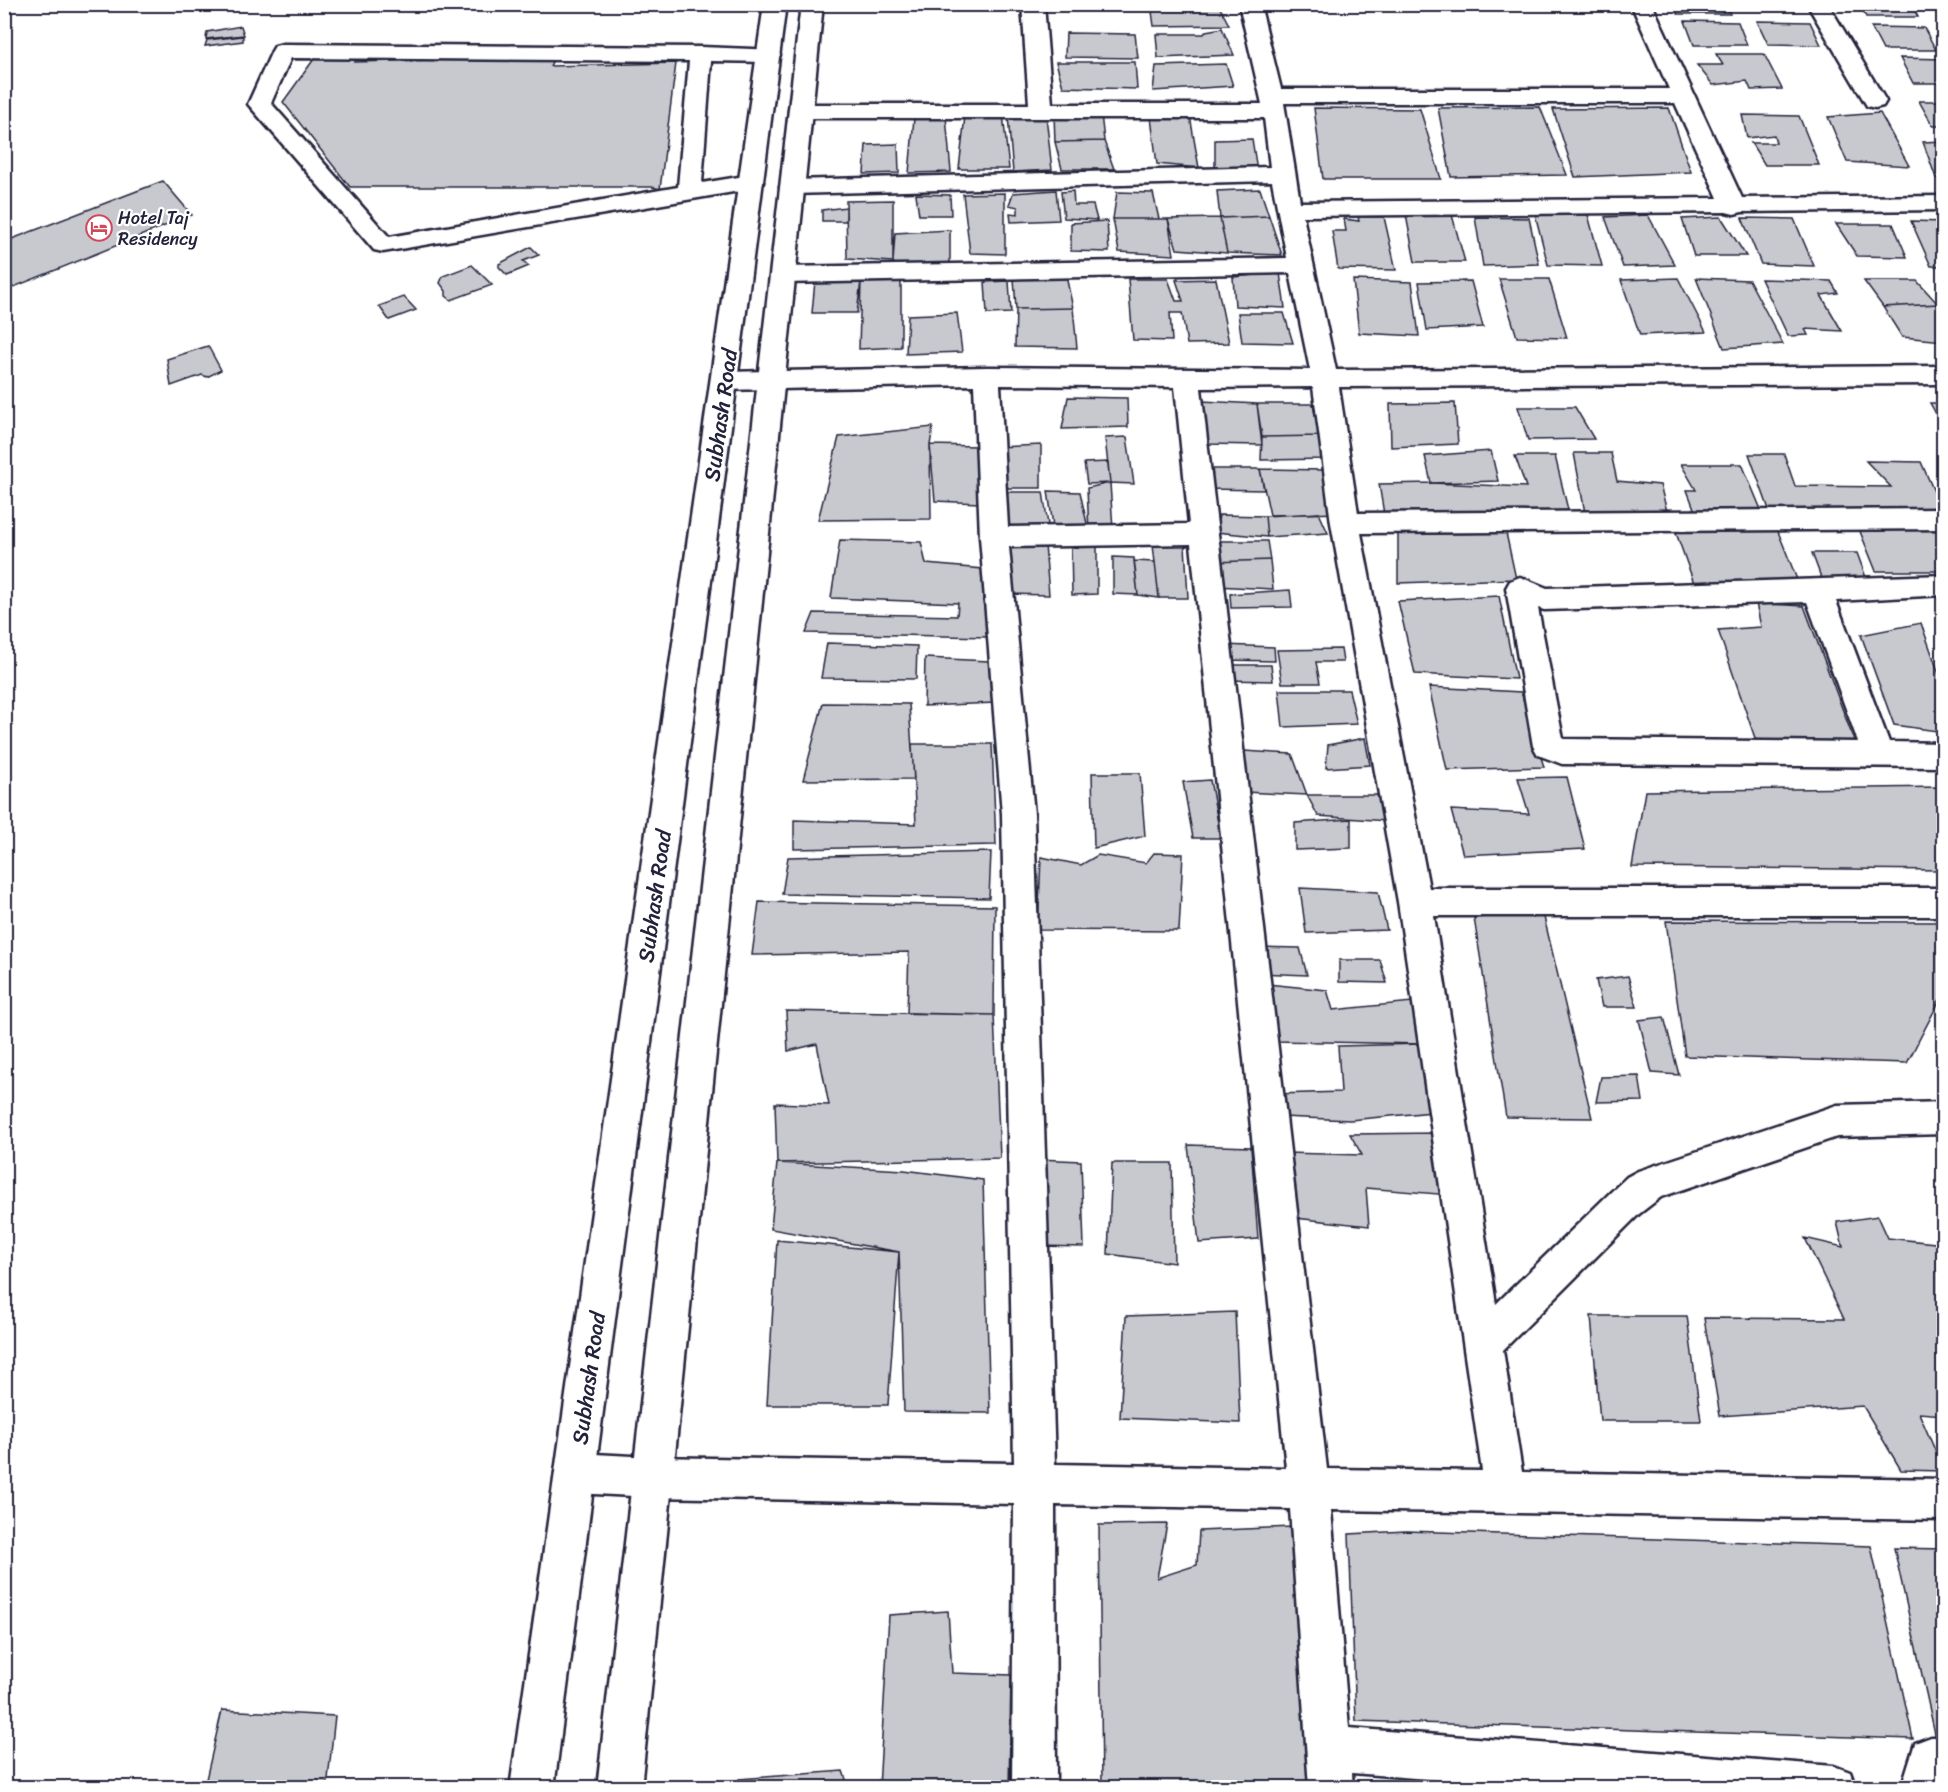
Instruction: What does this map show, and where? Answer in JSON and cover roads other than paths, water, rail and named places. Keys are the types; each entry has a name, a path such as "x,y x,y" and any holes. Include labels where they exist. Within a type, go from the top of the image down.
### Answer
{"street":[{"name":"Subhash Road","path":"532,1788 775,4"},
{"name":"Subhash Road","path":"619,1788 812,4"},
{"path":"1033,4 1041,111"},
{"path":"1249,4 1274,103 1282,174 1325,379 1345,523 1415,902 1505,1492"},
{"path":"1641,4 1734,207"},
{"path":"1817,4 1875,101"},
{"path":"751,182 383,245 259,104 283,51 769,55"},
{"path":"689,192 701,54"},
{"path":"801,111 1041,111 1274,103 1683,96"},
{"path":"792,187 1282,174"},
{"path":"1289,209 1734,207 1944,203"},
{"path":"783,274 1301,265"},
{"path":"724,381 987,376 1325,379 1944,375"},
{"path":"987,376 994,537 1018,814 1035,1484 1034,1788"},
{"path":"1187,379 1309,1488 1330,1768 1834,1788"},
{"path":"1345,523 1944,519"},
{"path":"994,537 1204,534"},
{"path":"1940,593 1818,591 1544,598 1520,588 1549,746 1562,752 1944,755"},
{"path":"1818,591 1878,755"},
{"path":"1415,902 1944,902"},
{"path":"1482,1344 1626,1202 1640,1189 1651,1183 1837,1121 1944,1118"},
{"path":"575,1473 652,1477 1944,1500"},
{"path":"1923,1788 1931,1759 1944,1759"}],"place":[{"name":"Hotel Taj Residency","path":"99,228"}]}
